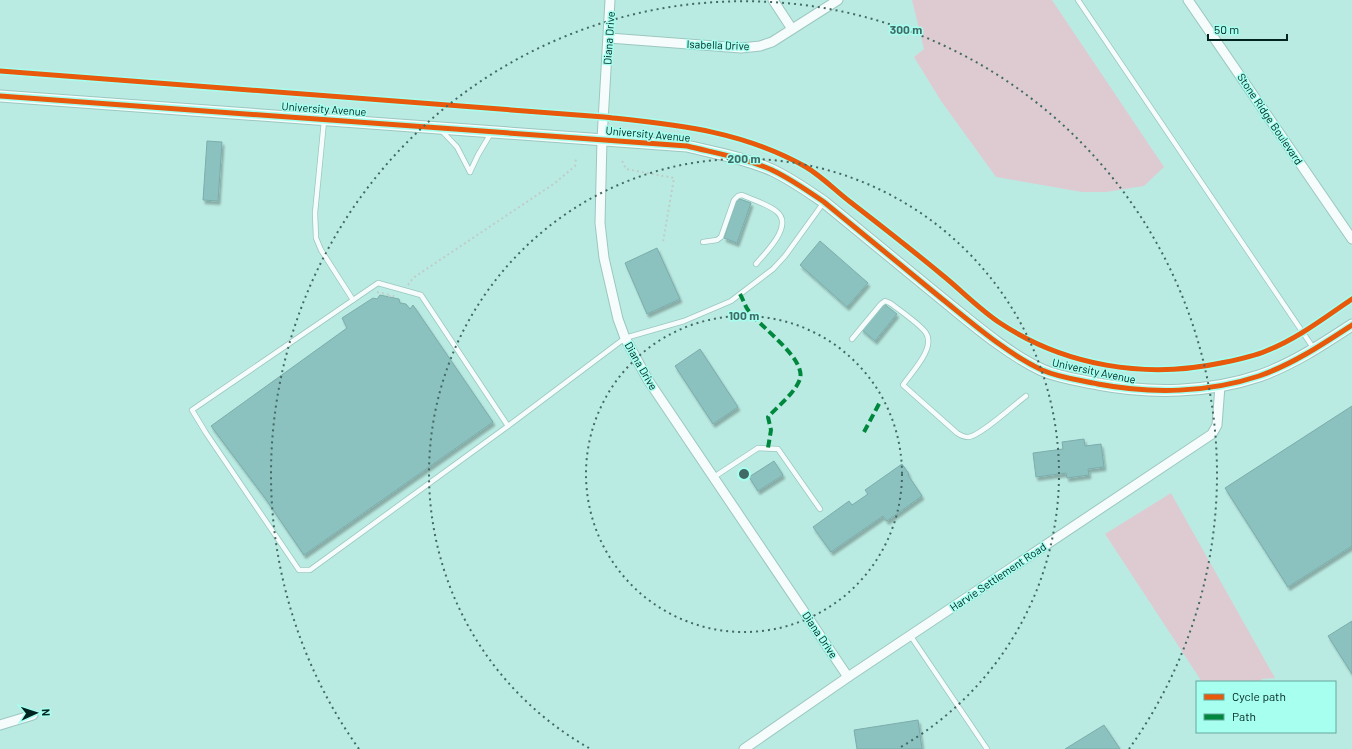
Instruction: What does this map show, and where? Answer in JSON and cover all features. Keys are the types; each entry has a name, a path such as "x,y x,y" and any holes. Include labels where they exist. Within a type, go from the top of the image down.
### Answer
{"street":[{"name":"Diana Drive","path":"610,0 602,139 600,223 604,258 612,299 625,338 648,380 848,677"},
{"path":"774,0 792,29"},
{"name":"Isabella Drive","path":"609,38 741,48 766,44 838,0"},
{"name":"Stone Ridge Boulevard","path":"1188,0 1352,239"},
{"name":"University Avenue","path":"0,96 687,146 743,160 772,170 800,185 824,202 982,331 1043,370 1082,380 1140,390 1162,391 1220,386 1259,376 1284,366 1352,325"},
{"name":"Harvie Settlement Road","path":"744,749 910,635 1212,434 1217,424 1220,386"},
{"path":"0,725 33,715"}],"lane":[{"path":"1078,0 1314,349"},
{"path":"324,119 315,213 316,238 321,250 353,300"},
{"path":"440,129 456,145 470,172 478,154 492,131"},
{"path":"703,242 717,240 721,237 734,200 738,196 742,195 776,210 781,219 781,230 778,238 756,264"},
{"path":"508,426 421,295 378,282 192,410 299,570 310,570 508,426 625,338 684,321 731,301 773,269 785,256 824,202"},
{"path":"852,339 885,301 890,303 926,333 929,343 927,350 903,385 957,433 968,437 982,431 1026,396"},
{"path":"714,477 758,448 778,449 820,509"},
{"path":"910,635 987,749"}],"path":[{"path":"389,297 390,295 404,299 409,283 413,278 571,170 575,166 576,158"},
{"path":"622,161 626,169 674,178 663,242"}],"shaded area":[{"path":"912,0 1052,0 1164,167 1144,186 1106,192 1082,192 996,177 941,101 914,57 924,49"},
{"path":"1171,493 1275,678 1262,679 1261,681 1201,681 1105,534"}],"building":[{"path":"207,141 222,142 218,201 203,200"},
{"path":"737,198 751,203 737,243 724,238"},
{"path":"820,241 868,283 847,307 800,265"},
{"path":"657,248 680,299 647,314 625,263"},
{"path":"380,295 399,299 400,303 406,304 410,309 413,305 493,422 304,555 265,498 211,426 347,328 342,318 373,298 377,299"},
{"path":"883,303 897,314 875,341 861,329"},
{"path":"700,349 738,407 713,424 675,366"},
{"path":"1352,406 1352,546 1288,587 1225,488"},
{"path":"1084,439 1085,446 1101,444 1104,467 1088,469 1089,475 1067,478 1066,473 1036,477 1033,453 1063,449 1062,442"},
{"path":"774,461 783,475 758,491 749,477"},
{"path":"902,464 922,496 887,521 883,516 831,552 813,527 849,501 852,505 868,494 865,490"},
{"path":"1352,621 1352,674 1328,636"},
{"path":"918,720 922,749 857,749 854,730"},
{"path":"1104,725 1120,749 1065,749"}],"marked path":[{"path":"740,294 748,310 789,352 800,371 800,379 798,384 786,399 768,417 771,430 768,448"},
{"path":"864,432 880,402"}],"cycle path":[{"path":"0,71 604,117 683,127 732,137 781,155 812,171 918,255 1000,323 1025,338 1051,350 1078,359 1106,365 1135,369 1164,370 1192,368 1250,357 1289,340 1310,328 1352,299"},
{"path":"0,96 687,146 730,156 772,170 793,181 824,202 977,327 1015,355 1049,373 1098,384 1138,389 1179,390 1200,389 1240,382 1272,371 1296,360 1352,325"}]}
